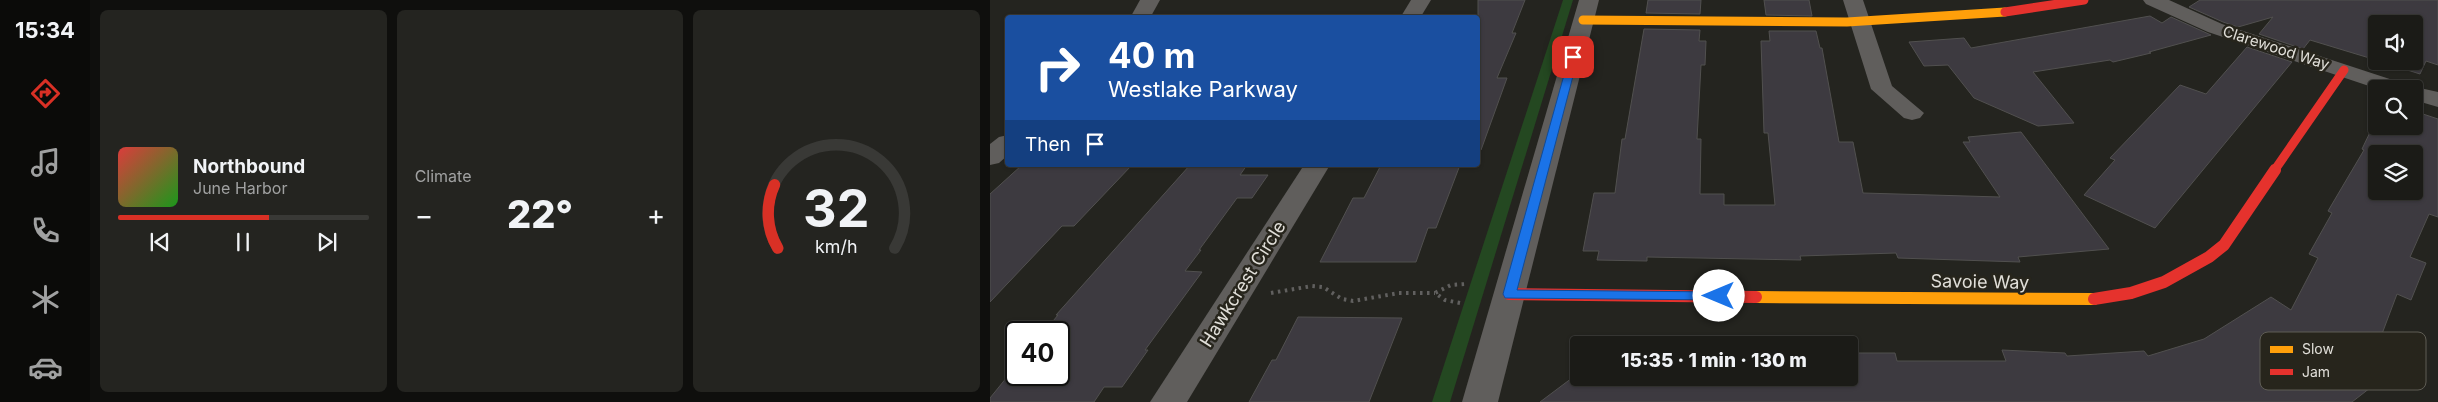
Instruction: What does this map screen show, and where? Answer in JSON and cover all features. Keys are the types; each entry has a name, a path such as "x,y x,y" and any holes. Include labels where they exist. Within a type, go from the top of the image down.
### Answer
{"street":[{"path":"1142,15 1150,0"},
{"path":"1412,15 1421,0"},
{"path":"1852,0 1882,89 1912,113"},
{"path":"1480,402 1586,10 1859,22 1992,15 2084,0"},
{"name":"Clarewood Way","path":"2153,0 2215,28 2375,80"},
{"name":"Savoie Way","path":"1509,294 2073,300 2136,294 2173,281 2202,264 2224,245 2344,70"},
{"path":"2423,95 2438,100"},
{"path":"990,132 1005,132"},
{"path":"990,157 1005,144"},
{"name":"Hawkcrest Circle","path":"1168,402 1316,167"}],"path":[{"path":"1435,294 1451,285 1466,284"},
{"path":"1264,294 1312,286 1323,287 1342,299 1353,301 1399,293 1435,294 1445,300 1460,303"}],"green space":[{"path":"1563,0 1573,0 1450,402 1432,402"}],"building":[{"path":"1478,0 1525,0 1512,33 1516,33 1497,78 1507,78 1481,150 1480,15 1478,15"},
{"path":"1648,0 1701,0 1700,14 1646,13"},
{"path":"1764,0 1809,0 1812,16 1766,15"},
{"path":"2200,0 2438,0 2438,65 2426,61 2423,68 2423,15 2368,15 2368,58 2310,40 2303,49 2259,34 2273,17 2238,27 2189,7"},
{"path":"2150,16 2162,23 2171,17 2211,35 2113,62 2110,60 2033,72 2074,123 2038,126 1974,98 1948,65 1924,66 1909,42 1964,38 1971,48"},
{"path":"1644,29 1700,30 1699,41 1706,41 1705,65 1701,65 1697,139 1701,139 1700,194 1724,194 1724,205 1775,205 1768,133 1764,133 1761,41 1770,41 1769,31 1816,31 1820,48 1822,48 1839,142 1853,142 1863,193 2000,197 1963,142 1970,142 1968,137 2021,132 2109,249 2018,257 2020,262 1898,258 1896,253 1800,256 1801,260 1647,257 1647,261 1597,260 1599,251 1583,251 1594,193 1615,193 1622,139 1625,139"},
{"path":"2247,47 2292,62 2155,228 2084,195 2115,160 2110,158 2180,85 2206,94"},
{"path":"2407,70 2422,70 2420,74"},
{"path":"2423,114 2438,119 2438,217 2429,214 2410,257 2426,263 2411,300 2397,294 2383,332 2260,332 2260,390 2367,390 2352,402 1540,402 1570,380 1570,386 1858,386 1858,353 1895,353 1897,361 2006,361 2002,350 2065,353 2067,356 2144,351 2148,356 2204,339 2271,297 2291,310 2318,258 2309,254 2332,213 2328,211 2364,150 2362,149 2369,135 2423,135"},
{"path":"1020,167 1130,167 1074,226 1062,226 990,302 990,194"},
{"path":"1188,167 1246,167 1240,175 1268,175 1252,198 1237,198 1199,250 1201,250 1185,271 1202,272 1145,350 1148,350 1122,387 1104,387 1094,402 990,402 990,398 1005,380 1005,386 1070,386 1070,321 1053,321 1058,315 1056,315"},
{"path":"1380,167 1459,167 1436,228 1428,228 1416,262 1320,262 1353,198 1364,198"},
{"path":"1298,317 1402,318 1369,402 1249,402 1272,360 1276,360"}],"traffic: slow":[{"path":"1583,20 1741,23 1847,22 1952,17 2005,12"},
{"path":"1756,297 2094,299"}],"traffic: jam":[{"path":"2005,12 2084,0"},
{"path":"2094,299 2131,293 2179,276 2224,245 2344,70"},
{"path":"1509,294 1756,297"}],"route":[{"path":"1573,57 1509,294 1719,296"}]}
